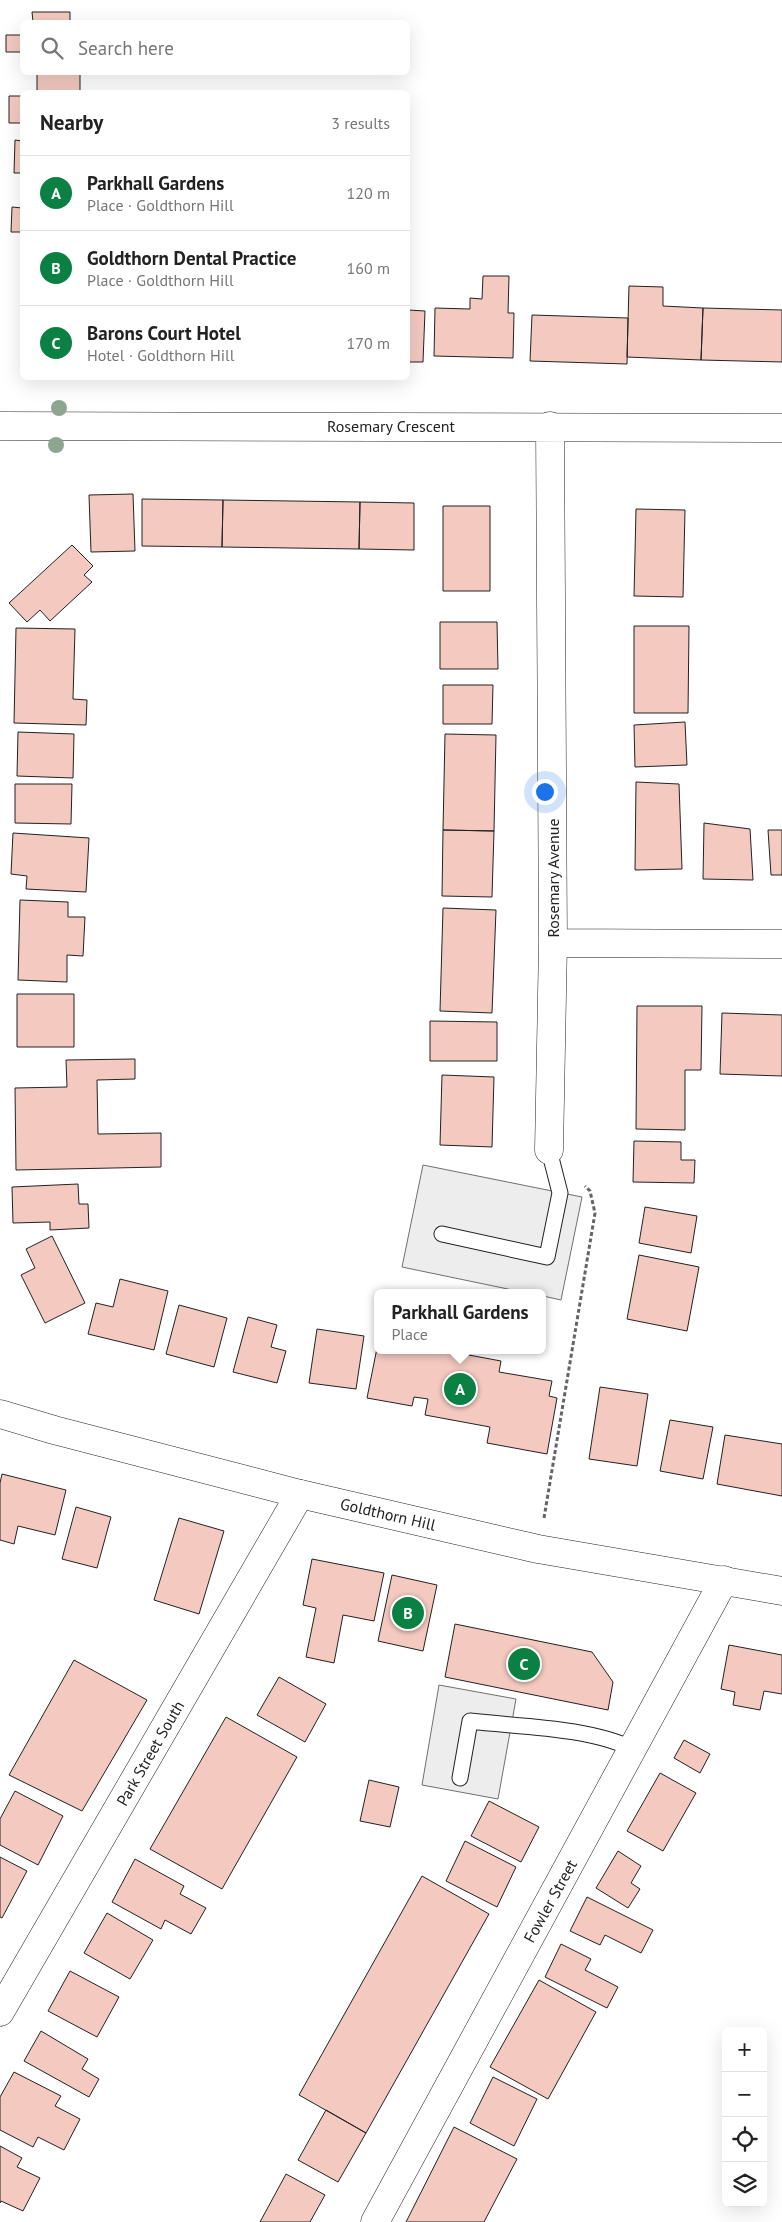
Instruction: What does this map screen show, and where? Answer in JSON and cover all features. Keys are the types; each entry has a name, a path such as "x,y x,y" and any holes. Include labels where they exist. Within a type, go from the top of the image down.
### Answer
{"street":[{"name":"Rosemary Crescent","path":"0,426 782,428"},
{"name":"Rosemary Avenue","path":"550,426 553,943 550,1150"},
{"path":"553,943 782,944"},
{"name":"Goldthorn Hill","path":"0,1414 54,1430 300,1494 538,1549 782,1591"},
{"name":"Park Street South","path":"0,2012 300,1494"},
{"name":"Fowler Street","path":"375,2222 724,1580"}],"lane":[{"path":"442,1234 547,1257 560,1193 550,1150"},
{"path":"460,1778 470,1721 595,1735 615,1740 632,1749"}],"path":[{"path":"538,1549 595,1212 590,1191 584,1184"}],"shaded area":[{"path":"423,1165 582,1197 561,1300 546,1297 546,1289 508,1289 402,1267"},
{"path":"439,1685 516,1699 498,1799 422,1785"}],"building":[{"path":"32,12 70,12 70,20 33,20"},
{"path":"6,35 20,35 20,52 6,52"},
{"path":"37,75 80,75 80,90 37,90"},
{"path":"9,96 20,96 20,123 9,123"},
{"path":"15,140 20,141 20,173 14,173"},
{"path":"12,207 20,208 20,232 11,232"},
{"path":"483,276 509,276 508,313 514,313 513,358 434,356 435,308 470,309 470,298 482,299"},
{"path":"629,286 663,287 663,306 703,308 701,360 627,357"},
{"path":"703,308 782,310 782,362 701,360"},
{"path":"410,310 425,311 423,362 410,362"},
{"path":"532,315 628,318 627,364 530,361"},
{"path":"133,494 135,551 91,552 89,495"},
{"path":"142,499 223,500 222,547 142,546"},
{"path":"223,500 360,502 359,549 222,547"},
{"path":"360,502 414,503 414,550 359,549"},
{"path":"443,506 490,506 490,591 443,591"},
{"path":"636,509 685,510 683,597 634,596"},
{"path":"72,545 93,566 84,575 92,582 50,621 40,610 27,622 9,603"},
{"path":"440,622 497,622 498,669 440,669"},
{"path":"634,626 689,626 688,713 634,713"},
{"path":"16,628 75,629 73,699 87,700 86,725 14,723"},
{"path":"443,685 493,685 492,724 443,724"},
{"path":"685,722 687,765 635,767 634,725"},
{"path":"18,732 74,734 73,778 17,776"},
{"path":"445,734 496,735 494,831 443,830"},
{"path":"636,782 679,784 682,869 635,870"},
{"path":"15,784 72,784 71,824 15,823"},
{"path":"704,823 750,829 753,880 703,879"},
{"path":"443,830 494,831 492,897 442,896"},
{"path":"768,830 782,830 782,875 771,875"},
{"path":"13,833 89,838 86,892 26,889 27,876 11,874"},
{"path":"20,900 68,902 68,917 85,917 83,956 67,955 67,982 18,980"},
{"path":"443,908 496,910 492,1013 440,1011"},
{"path":"17,994 74,994 74,1047 17,1047"},
{"path":"637,1006 702,1006 701,1070 685,1070 685,1130 636,1129"},
{"path":"722,1013 782,1015 782,1076 720,1074"},
{"path":"430,1021 497,1022 497,1061 430,1061"},
{"path":"135,1059 135,1079 97,1080 98,1134 161,1133 161,1167 16,1170 15,1088 67,1087 66,1060"},
{"path":"442,1075 494,1077 492,1147 440,1145"},
{"path":"634,1141 681,1142 681,1160 695,1160 694,1183 633,1182"},
{"path":"78,1184 79,1204 88,1204 89,1228 50,1230 50,1222 13,1223 12,1187"},
{"path":"645,1207 697,1216 691,1253 639,1243"},
{"path":"52,1236 85,1303 45,1323 21,1275 35,1268 26,1249"},
{"path":"639,1255 699,1267 687,1331 627,1319"},
{"path":"120,1279 168,1291 154,1350 88,1334 96,1303 113,1307"},
{"path":"179,1305 227,1318 214,1367 166,1354"},
{"path":"248,1317 277,1325 271,1347 286,1351 277,1383 233,1372"},
{"path":"317,1329 364,1336 356,1389 309,1383"},
{"path":"376,1354 463,1354 501,1361 499,1372 552,1381 549,1396 557,1398 547,1454 487,1443 490,1427 425,1415 428,1399 414,1397 412,1406 367,1398"},
{"path":"600,1387 648,1394 637,1466 589,1459"},
{"path":"670,1420 713,1427 703,1479 660,1471"},
{"path":"725,1435 782,1444 782,1496 717,1484"},
{"path":"2,1474 66,1490 55,1535 18,1526 14,1544 0,1540 0,1483"},
{"path":"76,1507 111,1517 97,1568 62,1559"},
{"path":"179,1518 224,1531 199,1614 154,1600"},
{"path":"312,1559 384,1573 374,1621 343,1615 334,1663 306,1657 316,1608 303,1605"},
{"path":"392,1575 437,1585 423,1651 378,1641"},
{"path":"455,1624 592,1652 613,1682 608,1710 445,1677"},
{"path":"729,1645 782,1655 782,1694 764,1691 760,1710 733,1705 735,1692 721,1689"},
{"path":"74,1660 147,1700 82,1811 9,1775"},
{"path":"279,1677 326,1704 305,1742 257,1715"},
{"path":"226,1717 297,1757 222,1889 150,1849"},
{"path":"684,1740 710,1754 700,1773 674,1758"},
{"path":"660,1773 696,1793 663,1851 627,1831"},
{"path":"369,1780 399,1787 390,1827 360,1821"},
{"path":"15,1791 63,1816 38,1865 0,1845 0,1819"},
{"path":"489,1801 539,1827 521,1862 471,1836"},
{"path":"465,1841 516,1867 497,1907 446,1881"},
{"path":"618,1851 641,1866 631,1883 640,1889 628,1908 596,1888"},
{"path":"0,1857 27,1871 2,1918 0,1917"},
{"path":"135,1859 184,1886 180,1894 206,1908 191,1934 165,1920 161,1929 112,1902"},
{"path":"422,1876 489,1914 366,2133 299,2095"},
{"path":"587,1897 653,1930 641,1953 605,1935 600,1945 570,1931"},
{"path":"107,1913 153,1940 130,1979 84,1953"},
{"path":"561,1944 591,1959 585,1970 618,1987 607,2008 545,1977"},
{"path":"70,1971 119,1997 97,2037 48,2011"},
{"path":"539,1980 596,2012 548,2099 490,2067"},
{"path":"41,2031 88,2059 82,2069 99,2079 89,2097 24,2061"},
{"path":"14,2072 61,2096 55,2106 80,2119 64,2150 38,2137 33,2147 0,2130 0,2097"},
{"path":"493,2077 537,2099 514,2146 470,2123"},
{"path":"326,2110 366,2133 338,2182 298,2160"},
{"path":"454,2127 517,2159 484,2222 406,2222"},
{"path":"0,2146 22,2158 17,2167 40,2178 23,2211 1,2201 0,2203"},
{"path":"286,2174 325,2195 310,2222 260,2222"}],"place":[{"name":"Parkhall Gardens","path":"460,1389"},
{"name":"Goldthorn Dental Practice","path":"408,1613"},
{"name":"Barons Court Hotel","path":"524,1664"}]}
